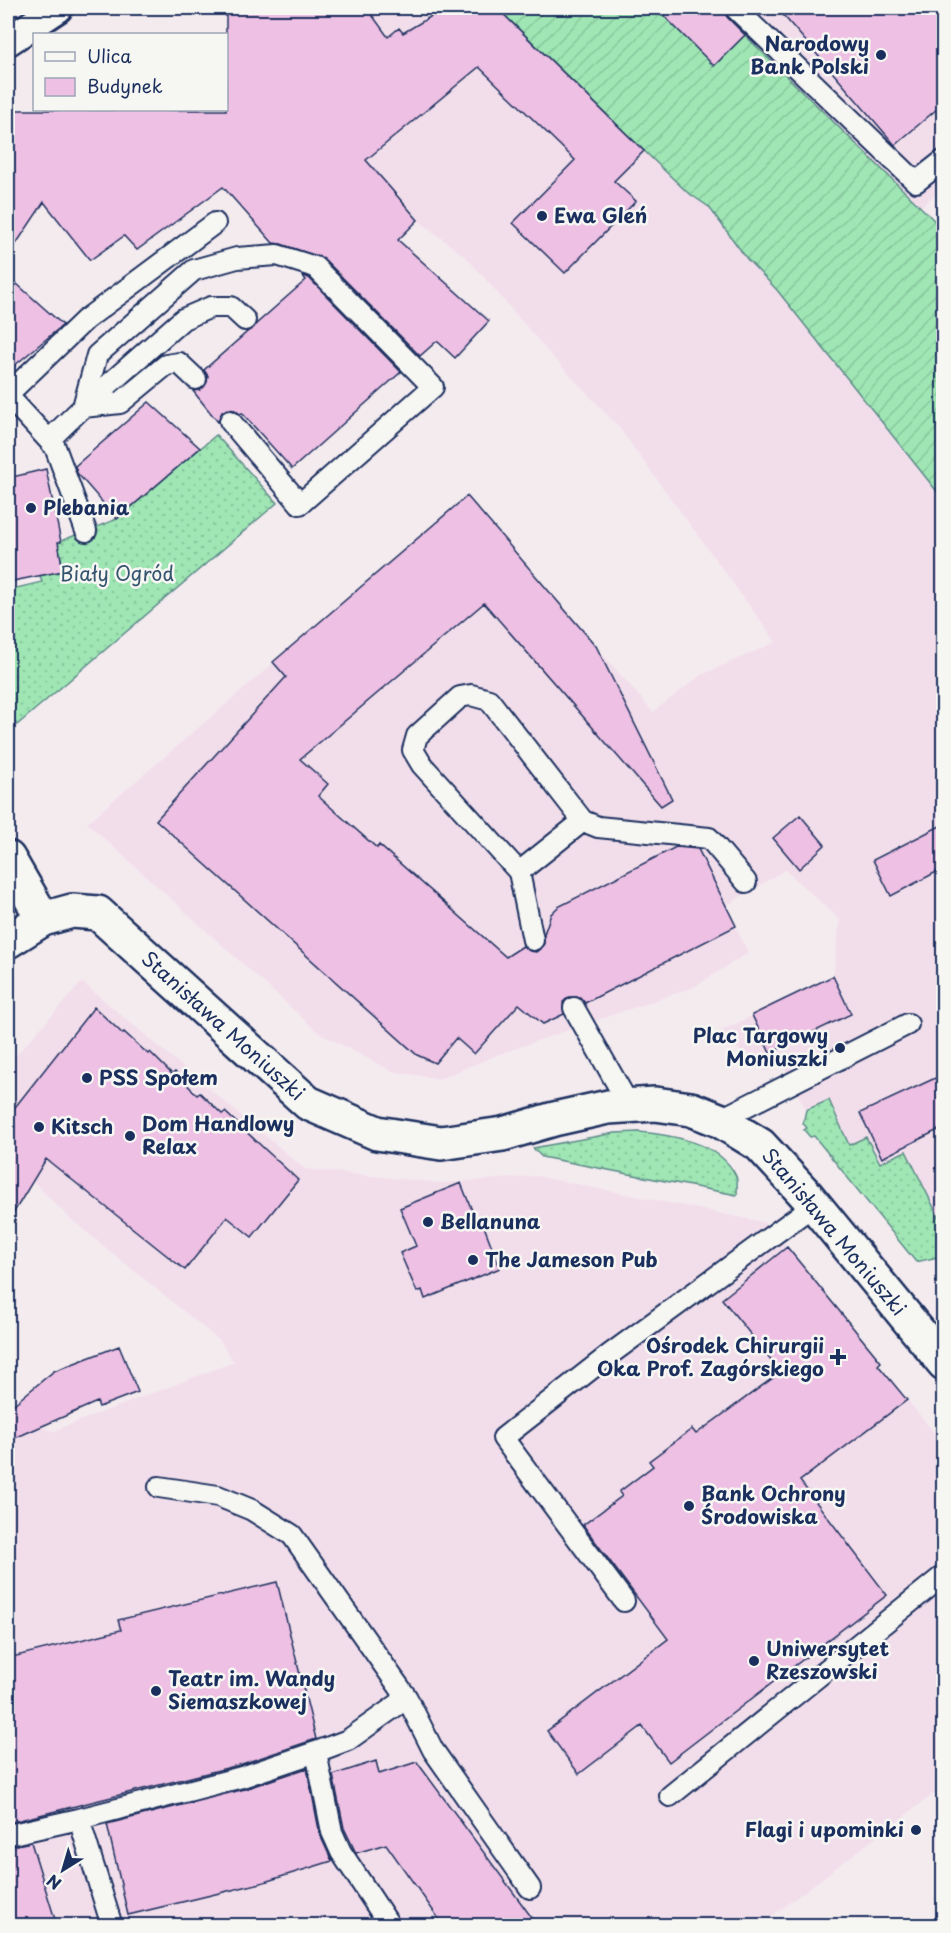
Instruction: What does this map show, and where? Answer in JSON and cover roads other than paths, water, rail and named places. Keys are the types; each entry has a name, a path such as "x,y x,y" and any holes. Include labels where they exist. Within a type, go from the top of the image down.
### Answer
{"street":[{"path":"8,41 58,8"},
{"path":"8,858 43,918 8,942"},
{"name":"Stanisława Moniuszki","path":"43,918 72,911 98,913 308,1103 377,1133 441,1143 503,1134 554,1119 608,1107 655,1104 691,1109 719,1120 760,1145 814,1205 944,1363"}],"lane":[{"path":"735,8 916,182 944,160"},
{"path":"86,531 55,447 8,395 85,320 215,223"},
{"path":"83,407 97,355 194,270 237,258 277,255 315,267 433,387 300,504 230,421"},
{"path":"49,440 183,319 211,308 231,308 245,320"},
{"path":"83,407 120,403 166,365 179,363 196,379"},
{"path":"533,940 519,872 422,765 413,750 417,736 460,698 471,695 489,700 584,821 598,827 709,838 746,882"},
{"path":"519,872 584,821"},
{"path":"574,1008 629,1105"},
{"path":"719,1120 908,1024"},
{"path":"624,1601 503,1438 609,1355 814,1205"},
{"path":"159,1487 218,1496 252,1509 292,1535 407,1698 433,1750 530,1888"},
{"path":"670,1796 944,1575"},
{"path":"8,1835 242,1777 316,1752 348,1740 407,1698"},
{"path":"316,1752 332,1833 341,1852 390,1926"},
{"path":"79,1819 112,1926"}],"place":[{"name":"Narodowy Bank Polski","path":"881,55"},
{"name":"Ewa Gleń","path":"542,216"},
{"name":"Plebania","path":"31,508"},
{"name":"Plac Targowy Moniuszki","path":"840,1048"},
{"name":"PSS Społem","path":"87,1078"},
{"name":"Kitsch","path":"39,1127"},
{"name":"Dom Handlowy Relax","path":"130,1136"},
{"name":"Bellanuna","path":"428,1222"},
{"name":"The Jameson Pub","path":"473,1260"},
{"name":"Ośrodek Chirurgii Oka Prof. Zagórskiego","path":"838,1357"},
{"name":"Bank Ochrony Środowiska","path":"689,1506"},
{"name":"Uniwersytet Rzeszowski","path":"754,1661"},
{"name":"Teatr im. Wandy Siemaszkowej","path":"156,1691"},
{"name":"Flagi i upominki","path":"916,1830"}],"park label":[{"name":"Biały Ogród","path":"117,574"}]}
